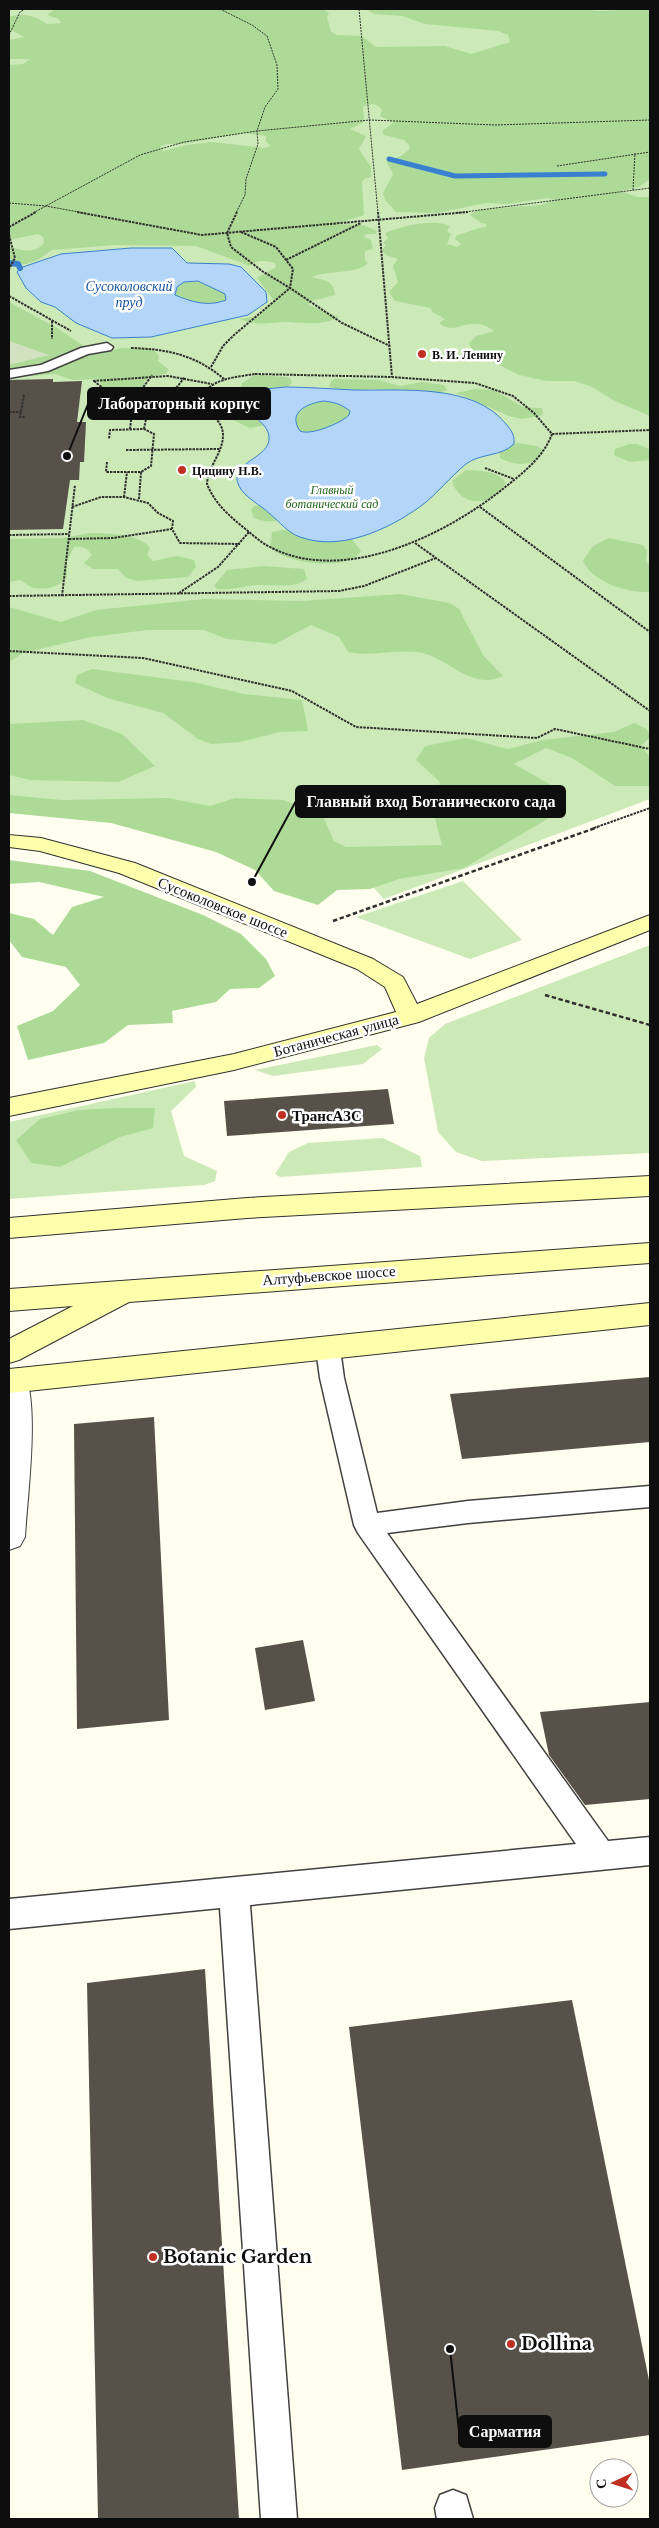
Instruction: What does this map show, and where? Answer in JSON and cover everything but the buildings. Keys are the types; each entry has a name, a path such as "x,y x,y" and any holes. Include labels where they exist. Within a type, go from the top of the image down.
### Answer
{"main road":[{"name":"Сусоколовское шоссе","path":"9,841 41,846 127,868 365,964 394,982 410,1016"},
{"name":"Ботаническая улица","path":"9,1106 234,1062 410,1016 650,922"},
{"path":"9,1228 247,1208 650,1186"},
{"name":"Алтуфьевское шоссе","path":"9,1300 650,1253"},
{"path":"9,1352 130,1290"},
{"path":"12,1381 647,1316"}],"street":[{"path":"9,1537 17,1425 12,1381"}],"lane":[{"path":"9,374 44,368 85,351 107,347"},
{"path":"328,1349 332,1378 367,1525 601,1856"},
{"path":"367,1525 468,1512 650,1496"},
{"path":"9,1914 650,1851"},
{"path":"234,1893 279,2519"}],"path":[{"path":"9,36 20,12 25,9"},
{"path":"220,9 252,25 267,36 276,65 278,89 265,107 257,131 258,144 246,179 245,195 227,233 231,247 262,271 342,323 391,346"},
{"path":"360,9 391,346 392,376"},
{"path":"9,227 96,176 140,155 184,142 257,131 370,120 495,125 650,120"},
{"path":"557,166 650,152"},
{"path":"633,190 635,153"},
{"path":"9,203 46,206 182,233 202,235 378,221 504,208 650,188"},
{"path":"286,260 364,222"},
{"path":"211,367 223,346 234,335 290,288 293,269 276,248 241,231"},
{"path":"9,236 15,261 9,269"},
{"path":"9,296 79,335 107,347 181,353 211,367 224,379"},
{"path":"271,374 392,376 457,380 495,388 525,404 552,434 550,441 536,460 515,479 480,508 442,530 414,542 364,555 317,559 296,556 277,550 249,532 228,514 209,490 206,481 208,471 220,449 223,439 222,430 202,399 203,394 212,384 224,379 271,374"},
{"path":"153,403 110,393 93,381 152,375 185,377 212,384"},
{"path":"130,429 132,412 141,400 142,389 152,375"},
{"path":"144,429 145,412 153,403 172,393 185,377"},
{"path":"25,394 20,417 25,417"},
{"path":"22,407 27,407"},
{"path":"9,412 21,412"},
{"path":"107,462 106,472 141,472 151,466 154,434 144,429 110,430 109,439"},
{"path":"552,434 650,430"},
{"path":"126,450 220,449"},
{"path":"485,468 515,479"},
{"path":"124,497 127,472"},
{"path":"139,499 141,472"},
{"path":"9,473 9,483"},
{"path":"62,596 75,484"},
{"path":"72,507 101,497 139,499 173,521 172,530 180,543 240,544"},
{"path":"480,508 650,632"},
{"path":"68,539 113,538 172,530"},
{"path":"176,594 213,573 249,532"},
{"path":"9,535 69,534"},
{"path":"414,542 650,711"},
{"path":"9,596 347,590 401,573 436,558"},
{"path":"9,651 143,658 292,692 356,727 537,738 556,729 650,749"},
{"path":"328,923 650,808"},
{"path":"541,993 650,1025"}],"green space":[{"name":"Главный ботанический сад","path":"9,9 650,9 650,799 384,899 304,812 9,809"},
{"path":"55,9 324,9 329,13 327,17 331,32 337,35 362,36 376,47 445,46 471,54 510,42 508,35 498,31 425,24 402,16 374,14 366,9 578,9 598,11 650,9 650,179 639,187 620,191 638,197 650,197 650,416 615,401 590,386 574,381 547,381 519,375 473,352 469,343 476,336 494,331 477,324 452,328 445,327 439,323 445,319 432,312 431,308 395,301 389,292 398,282 393,266 398,259 386,255 382,250 386,245 383,243 388,238 385,233 417,224 443,224 450,226 447,231 451,234 447,244 457,247 461,244 455,239 457,235 485,227 487,224 481,223 470,215 477,210 541,205 555,200 547,198 508,204 486,203 437,213 396,212 385,200 383,193 393,174 386,161 401,156 410,149 404,140 384,135 382,131 393,123 380,116 382,110 376,105 371,104 363,107 364,122 350,129 366,136 359,149 371,167 371,177 364,179 362,182 364,215 336,224 363,225 377,231 376,234 366,234 364,237 371,240 373,249 365,251 365,260 368,263 358,269 326,273 312,277 330,283 335,295 311,301 308,305 339,317 333,320 314,323 259,323 239,319 258,316 274,301 257,278 276,267 275,263 258,261 250,266 196,246 115,245 52,250 39,259 27,264 9,265 9,247 33,250 37,249 44,242 43,237 38,234 9,240 9,65 23,64 30,59 9,59 9,40 24,37 9,29 9,17 24,15 47,24 61,23 59,19 47,15","holes":["244,133 266,136 266,142 271,146 264,148 212,142 187,145 163,151 160,147 167,144 183,144"]},
{"path":"198,281 225,294 226,300 200,303 175,295 177,287 184,282"},
{"path":"9,302 57,328 90,350 100,353 121,348 153,349 159,356 158,361 168,369 167,373 148,378 144,382 146,387 130,394 107,390 102,387 99,379 73,380 55,374 9,378"},
{"path":"9,341 49,355 9,365"},
{"path":"255,375 286,377 290,378 292,383 281,390 267,393 253,392 241,387 242,383"},
{"path":"335,379 379,380 400,386 421,382 444,385 447,390 439,393 375,389 345,391 329,387 331,381"},
{"path":"475,389 494,390 523,407 542,408 543,415 522,419 509,416 456,393"},
{"path":"323,401 344,407 350,411 349,415 339,423 326,429 312,432 300,431 296,419 300,410"},
{"path":"255,408 275,423 250,428 227,417 233,410"},
{"path":"518,443 537,446 543,450 540,456 530,463 512,463 500,458 499,447"},
{"path":"629,444 637,444 649,449 650,460 630,462 614,455 615,449"},
{"path":"466,470 493,473 506,483 497,494 489,499 483,501 469,500 459,493 452,481"},
{"path":"271,504 286,516 270,522 254,518 251,510 254,506"},
{"path":"283,530 347,533 361,551 355,558 344,562 317,563 289,558 277,553 270,547 272,532"},
{"path":"91,533 131,537 145,543 150,548 147,555 153,561 177,556 194,560 196,567 188,577 137,581 126,578 118,569 93,569 84,563 92,555 84,548 77,546 74,547 67,561 67,577 61,583 39,589 20,580 9,582 9,539 61,538"},
{"path":"608,538 643,545 647,551 646,562 650,566 650,592 632,591 612,585 603,581 588,569 583,561 592,547"},
{"path":"264,566 304,569 307,579 294,585 256,585 233,589 217,589 214,586 227,570"},
{"path":"400,594 450,603 459,609 483,655 503,676 483,680 474,678 438,659 420,653 368,654 348,652 339,637 311,625 275,644 227,639 204,630 148,630 91,637 23,653 9,662 9,607 61,622 96,610 204,599 302,601"},
{"path":"92,669 193,682 244,694 302,700 308,731 280,732 240,742 211,744 198,739 163,713 107,698 75,683 77,675"},
{"path":"83,720 122,734 155,766 118,782 30,780 9,775 9,724"},
{"path":"634,723 647,729 650,737 641,746 650,757 650,786 615,786 572,758 546,748 514,764 562,791 551,817 464,868 399,879 370,889 337,890 318,905 274,891 255,870 216,852 111,823 9,813 9,795 62,800 168,798 210,806 235,798 283,800 322,814 334,841 346,847 442,845 432,807 440,782 416,760 425,746 466,738 508,749 543,740 614,732"},
{"path":"9,860 90,871 203,915 241,934 266,959 275,976 259,988 230,989 216,1002 172,1011 173,1023 128,1025 104,1043 28,1060 17,1026 53,1011 80,985 66,967 22,957 9,940 9,913 34,919 53,935 72,907 104,897 39,882 9,884"},
{"path":"463,881 522,940 470,959 356,917"},
{"path":"650,945 650,1153 482,1161 456,1152 438,1132 424,1058 429,1038 445,1024"},
{"path":"377,1045 382,1049 363,1064 273,1076 255,1070"},
{"path":"195,1081 196,1087 171,1111 184,1156 217,1171 215,1181 204,1185 9,1199 9,1122"},
{"path":"155,1108 153,1128 120,1137 60,1167 31,1163 16,1140 40,1119 80,1110"},
{"path":"383,1138 420,1156 422,1167 280,1177 275,1174 289,1152 308,1143"}],"water":[{"name":"Сусоколовский пруд","path":"131,248 172,248 187,263 229,264 241,267 266,292 267,302 248,315 151,337 112,338 76,323 55,307 41,302 26,288 17,272 20,268 61,254","holes":["198,281 225,294 226,300 213,303 194,302 175,295 177,287 184,282"]},
{"path":"285,387 414,390 456,395 492,411 511,431 514,444 503,451 478,458 466,464 421,506 394,523 364,536 348,540 316,541 292,533 249,498 239,486 237,478 239,471 263,451 268,444 268,431 251,413 245,403 245,396 256,390","holes":["323,401 344,407 350,411 349,415 340,422 326,428 311,432 300,431 296,419 297,414 305,407"]}],"waterway":[{"path":"389,159 455,176 605,174"},
{"path":"9,263 18,264 20,268"}],"place":[{"name":"В. И. Ленину","path":"422,354"},
{"name":"Лабораторный корпус","path":"67,456"},
{"name":"Цицину Н.В.","path":"182,470"},
{"name":"Главный вход Ботанического сада","path":"252,882"},
{"name":"ТрансАЗС","path":"282,1115"},
{"name":"Botanic Garden","path":"153,2257"},
{"name":"Dollina","path":"511,2344"},
{"name":"Сарматия","path":"450,2349"}]}
